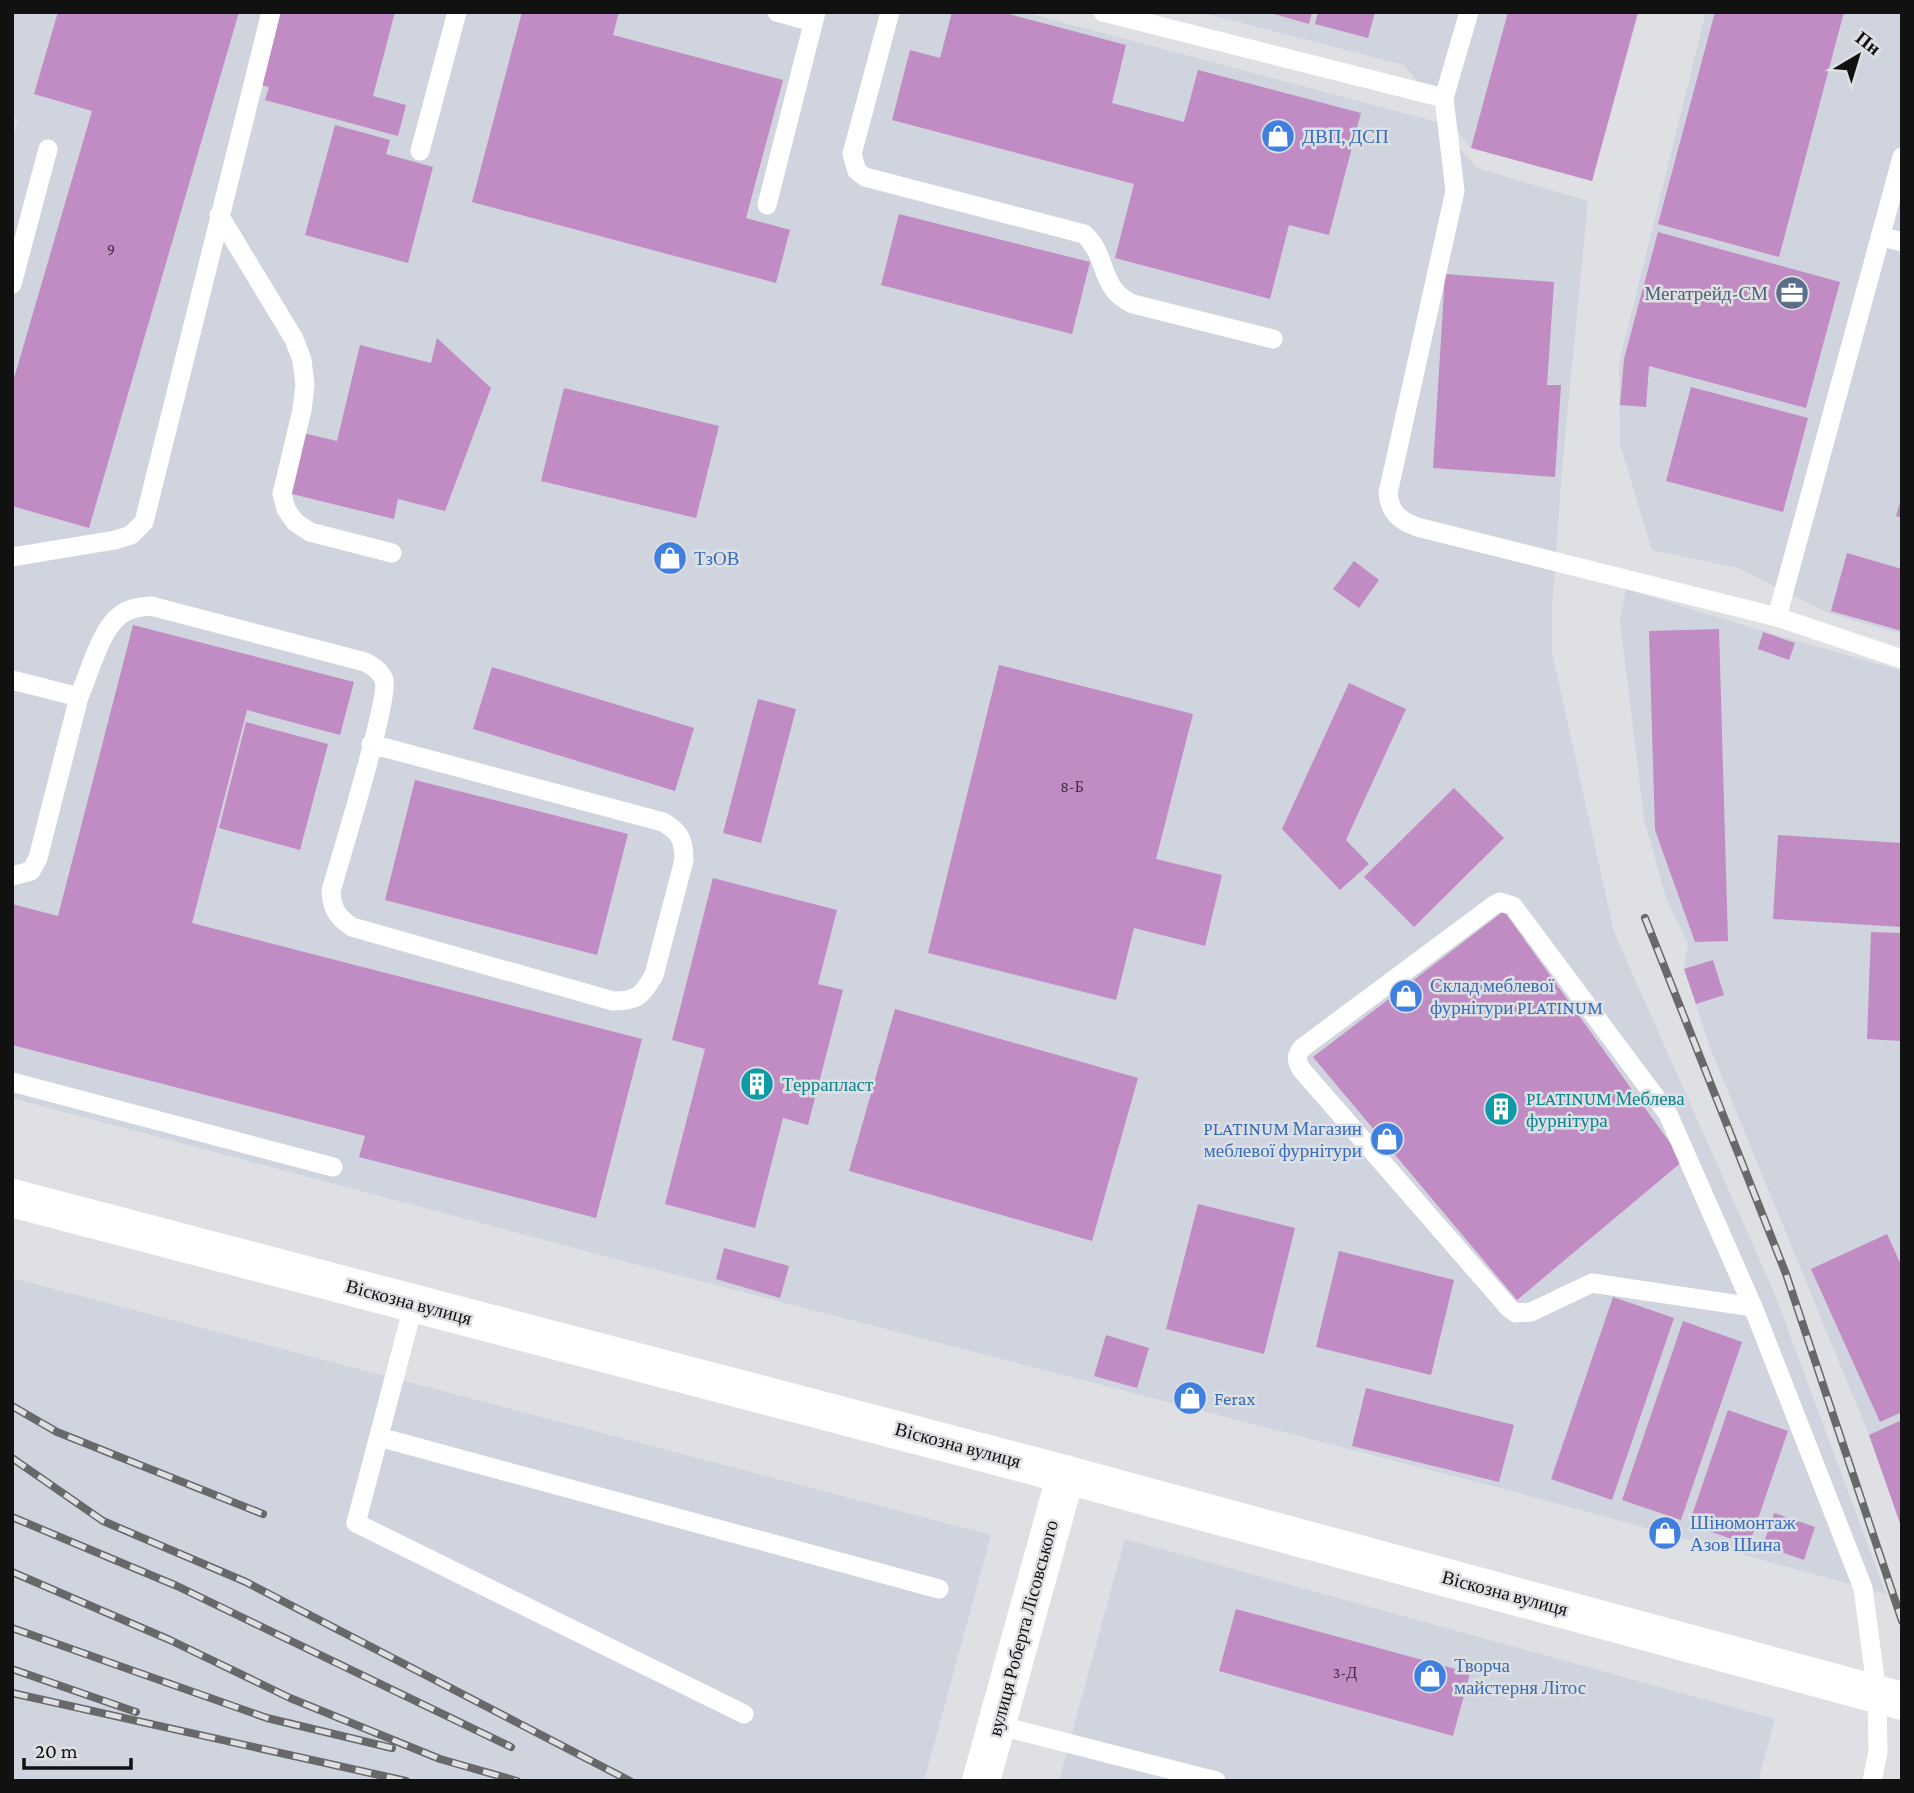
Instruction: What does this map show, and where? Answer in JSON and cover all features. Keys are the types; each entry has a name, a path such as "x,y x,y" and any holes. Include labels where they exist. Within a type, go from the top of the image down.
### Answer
{"street":[{"name":"Віскозна вулиця","path":"12,1198 1066,1474 1889,1697"},
{"name":"вулиця Роберта Лісовського","path":"981,1781 1066,1474"}],"lane":[{"path":"12,557 115,540 131,535 144,522 271,12"},
{"path":"419,151 457,12"},
{"path":"766,205 814,17 777,12"},
{"path":"890,12 852,154 857,171 865,177 1084,234 1098,253 1107,281 1122,299 1273,339"},
{"path":"1469,12 1444,98 1455,191 1388,493 1390,507 1401,520 1417,527 1777,617 1902,659"},
{"path":"1110,13 1444,98"},
{"path":"12,284 48,149"},
{"path":"1777,617 1902,157"},
{"path":"219,215 294,339 302,360 305,385 302,410 282,494 286,509 295,522 310,532 392,553"},
{"path":"1880,236 1902,242"},
{"path":"12,876 31,871 38,858 79,696 107,629 120,615 134,608 151,606 365,662 376,668 384,681 384,699 371,744 331,891 332,906 338,918 352,927 613,1001 630,1001 644,992 653,975 684,860 684,844 677,830 663,822 371,744"},
{"path":"12,680 79,696"},
{"path":"1753,1307 1592,1283 1531,1312 1516,1313 1300,1069 1296,1062 1297,1054 1493,905 1507,902 1513,906 1668,1114 1753,1307 1863,1588 1889,1697 1872,1781"},
{"path":"12,1082 333,1167"},
{"path":"414,1303 356,1523 744,1714"},
{"path":"379,1437 939,1589"},
{"path":"997,1725 1216,1781"}],"shaded area":[{"path":"12,12 1024,12 1437,122 1477,168 1588,201 1562,469 1552,607 1552,652 1614,932 1774,1292 1886,1594 1515,1492 627,1262 12,1098 12,142 18,120 12,117"},
{"path":"1199,12 1639,12 1592,181 1471,148 1404,65"},
{"path":"1706,12 1902,12 1902,634 1828,613 1738,568 1652,550 1620,444 1619,363"},
{"path":"1626,589 1902,671 1902,1527 1869,1435 1711,1050 1684,969 1688,944 1666,898 1644,819 1620,620"},
{"path":"12,1278 991,1535 924,1781 12,1781"},
{"path":"1125,1539 1775,1719 1758,1781 1059,1781"}],"building":[{"path":"58,12 239,12 89,528 12,506 12,385 92,111 34,94"},
{"path":"276,12 395,12 373,96 406,105 398,136 265,100 269,87 257,84"},
{"path":"522,12 619,12 613,35 783,80 746,218 790,230 776,283 472,202"},
{"path":"952,12 1001,12 1126,45 1112,103 1184,122 1198,70 1361,113 1329,235 1289,225 1270,299 1115,258 1134,184 892,120 910,50 940,58"},
{"path":"1267,12 1312,12 1309,24"},
{"path":"1318,12 1375,12 1368,38 1315,24"},
{"path":"1508,12 1638,12 1592,181 1471,148"},
{"path":"1715,12 1844,12 1779,257 1658,224"},
{"path":"335,125 390,140 386,154 433,167 408,263 305,235"},
{"path":"899,214 1090,262 1072,334 881,285"},
{"path":"1658,232 1840,282 1806,408 1649,366 1646,407 1620,405 1624,359"},
{"path":"1445,274 1554,282 1547,385 1561,385 1555,477 1433,468"},
{"path":"437,338 491,388 445,511 398,499 394,519 288,493 303,433 337,441 360,345 431,363"},
{"path":"1691,387 1808,418 1783,512 1666,481"},
{"path":"564,388 719,426 696,518 541,481"},
{"path":"1902,499 1902,518 1896,516"},
{"path":"1847,553 1902,569 1902,631 1831,611"},
{"path":"1354,561 1379,580 1359,608 1333,589"},
{"path":"133,625 354,682 340,735 247,710 192,923 642,1039 596,1218 359,1157 365,1136 12,1045 12,904 58,916"},
{"path":"1719,629 1728,941 1695,942 1655,830 1649,631"},
{"path":"1763,632 1795,643 1789,660 1758,649"},
{"path":"999,665 1193,714 1156,859 1222,875 1205,946 1134,928 1116,1000 928,953"},
{"path":"492,667 694,728 675,791 473,729"},
{"path":"1349,683 1406,709 1346,840 1369,864 1340,890 1282,829"},
{"path":"758,699 796,709 761,843 723,833"},
{"path":"246,722 328,744 300,850 219,828"},
{"path":"415,780 628,834 597,955 385,900"},
{"path":"1454,788 1504,838 1414,927 1364,877"},
{"path":"1778,835 1902,843 1902,927 1773,919"},
{"name":"Террапласт","path":"713,878 837,910 818,984 843,990 808,1125 783,1118 755,1228 665,1204 705,1049 672,1040"},
{"name":"PLATINUM Меблева фурнітура","path":"1504,911 1683,1161 1517,1300 1313,1057"},
{"path":"1871,932 1902,933 1902,1041 1867,1039"},
{"path":"1713,960 1724,995 1696,1004 1684,969"},
{"path":"895,1009 1138,1078 1092,1241 849,1171"},
{"path":"1198,1204 1295,1228 1264,1354 1166,1329"},
{"path":"1887,1234 1902,1267 1902,1412 1880,1422 1811,1269"},
{"path":"724,1248 789,1266 780,1298 716,1279"},
{"path":"1339,1251 1454,1280 1431,1375 1316,1347"},
{"path":"1613,1297 1674,1318 1612,1500 1551,1479"},
{"path":"1683,1321 1742,1342 1681,1520 1622,1500"},
{"path":"1106,1335 1149,1348 1137,1388 1094,1376"},
{"path":"1366,1388 1514,1425 1499,1482 1352,1446"},
{"path":"1728,1410 1788,1431 1749,1545 1689,1524"},
{"path":"1902,1420 1902,1526 1901,1526 1869,1435"},
{"path":"1774,1513 1815,1527 1804,1560 1763,1546"},
{"path":"1236,1609 1470,1673 1453,1736 1219,1671"}],"railway":[{"path":"1645,918 1786,1274 1902,1621"},
{"path":"12,1406 57,1432 263,1514"},
{"path":"12,1458 103,1521 246,1582 630,1781"},
{"path":"12,1517 177,1586 511,1747"},
{"path":"12,1572 170,1640 290,1698 440,1759 517,1781"},
{"path":"12,1628 267,1718 392,1748"},
{"path":"12,1669 136,1712"},
{"path":"12,1693 406,1781"}],"place":[{"name":"ДВП, ДСП","path":"1278,136"},
{"name":"Мегатрейд-СМ","path":"1792,293"},
{"name":"ТзОВ","path":"670,558"},
{"name":"Склад меблевої фурнітури PLATINUM","path":"1406,996"},
{"name":"Террапласт","path":"757,1084"},
{"name":"PLATINUM Меблева фурнітура","path":"1501,1109"},
{"name":"PLATINUM Магазин меблевої фурнітури","path":"1387,1139"},
{"name":"Ferax","path":"1190,1398"},
{"name":"Шіномонтаж Азов Шина","path":"1665,1533"},
{"name":"Творча майстерня Літос","path":"1430,1676"}]}
